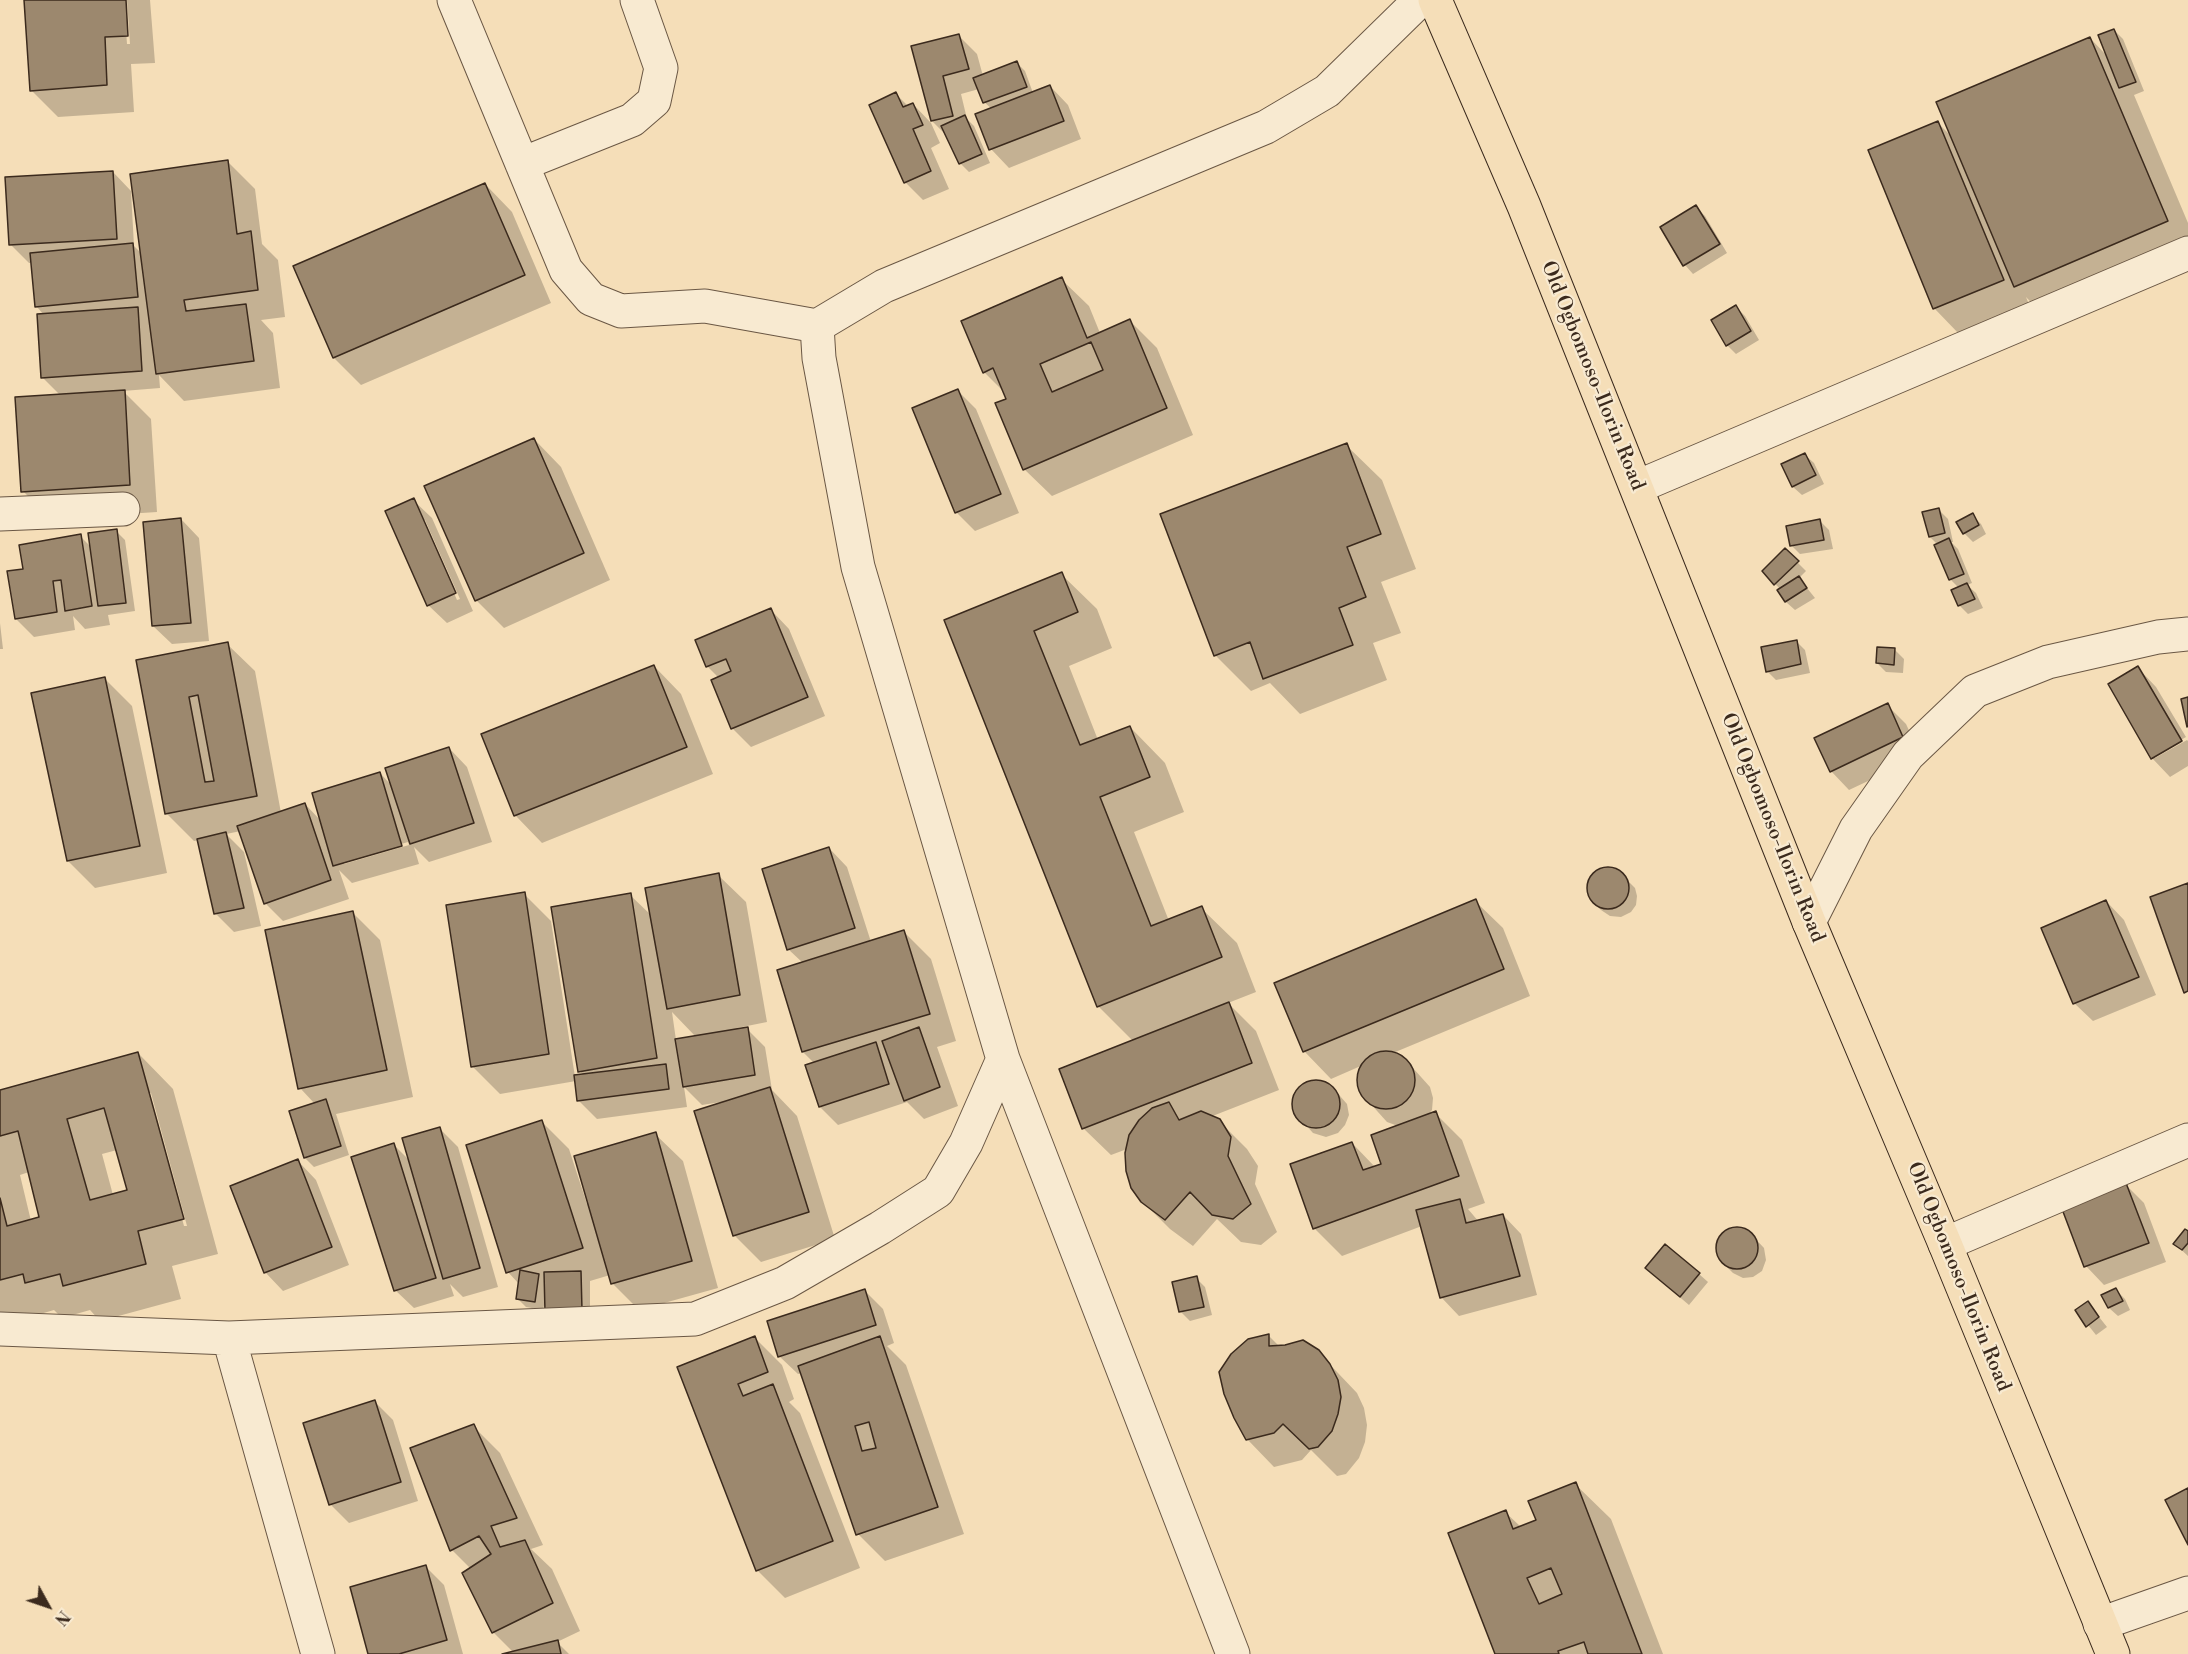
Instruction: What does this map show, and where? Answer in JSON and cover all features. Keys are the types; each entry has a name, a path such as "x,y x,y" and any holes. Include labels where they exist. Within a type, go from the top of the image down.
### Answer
{"highway":[{"name":"Old Ogbomoso-Ilorin Road","path":"1435,0 1524,206 1809,922 1945,1244 2113,1654"}],"street":[{"path":"454,0 566,270 591,298 621,311 705,306 817,326 884,286 1266,127 1327,91 1420,0"},
{"path":"522,164 632,120 654,102 661,68 637,0"},
{"path":"1636,487 2188,253"},
{"path":"817,326 819,358 858,567 1003,1059 1233,1654"},
{"path":"0,514 123,510"},
{"path":"1809,922 1856,829 1908,755 1975,691 2048,662 2158,637 2188,634"},
{"path":"0,1329 229,1338 695,1319 785,1283 880,1228 938,1191 966,1143 1003,1059"},
{"path":"1945,1244 2188,1140"},
{"path":"229,1338 318,1654"},
{"path":"2100,1624 2188,1593"}],"building":[{"path":"24,0 126,0 128,36 105,37 107,85 30,91"},
{"path":"2114,29 2136,82 2119,88 2098,35"},
{"path":"959,34 969,69 943,76 953,116 931,121 911,46"},
{"path":"2090,37 2168,221 2014,287 1936,102"},
{"path":"1017,61 1027,87 983,103 973,78"},
{"path":"1050,85 1064,121 989,150 975,114"},
{"path":"896,92 903,107 913,103 923,125 913,129 931,171 904,183 869,105"},
{"path":"965,115 982,154 959,164 941,126"},
{"path":"1938,121 2004,280 1933,309 1868,150"},
{"path":"228,160 237,234 251,231 258,290 184,300 186,311 246,304 254,361 156,374 130,174"},
{"path":"113,171 117,239 9,245 5,177"},
{"path":"485,183 525,275 333,358 293,266"},
{"path":"1696,205 1720,244 1683,266 1660,227"},
{"path":"133,243 138,297 35,307 30,253"},
{"path":"1062,277 1087,338 1130,319 1167,408 1023,470 995,403 1006,399 993,368 983,373 961,321","holes":["1091,342 1103,370 1052,392 1040,364"]},
{"path":"1736,305 1751,331 1726,346 1711,320"},
{"path":"138,307 142,371 41,378 37,314"},
{"path":"958,389 1001,494 955,513 912,408"},
{"path":"125,390 130,485 21,492 15,397"},
{"path":"534,438 584,553 475,601 424,486"},
{"path":"1347,443 1381,534 1347,547 1366,597 1339,608 1353,645 1263,679 1250,642 1214,656 1160,514"},
{"path":"1805,453 1816,475 1792,487 1781,464"},
{"path":"414,498 456,593 427,606 385,511"},
{"path":"1939,508 1945,533 1929,537 1922,512"},
{"path":"1973,513 1979,525 1963,534 1956,522"},
{"path":"181,518 191,623 152,626 143,522"},
{"path":"1820,519 1824,540 1790,546 1786,526"},
{"path":"117,529 126,603 98,606 88,533"},
{"path":"81,534 92,606 65,611 61,580 53,581 57,612 15,619 7,571 23,569 19,545"},
{"path":"1949,538 1964,574 1949,580 1934,545"},
{"path":"1785,548 1799,561 1774,585 1762,571"},
{"path":"1062,572 1078,612 1034,631 1080,745 1130,726 1150,777 1100,797 1151,926 1202,906 1222,957 1097,1007 944,620"},
{"path":"1799,576 1807,588 1785,602 1777,590"},
{"path":"1967,583 1975,599 1958,606 1951,590"},
{"path":"771,608 808,697 731,729 711,680 731,671 726,659 706,667 695,640"},
{"path":"1797,640 1801,664 1766,672 1761,647"},
{"path":"228,642 257,796 165,814 136,660","holes":["198,695 214,781 205,782 189,697"]},
{"path":"1877,647 1895,648 1894,665 1876,663"},
{"path":"654,665 687,747 514,816 481,734"},
{"path":"2138,666 2182,741 2151,759 2108,684"},
{"path":"105,677 140,846 67,861 31,693"},
{"path":"2188,697 2188,726 2187,727 2181,699"},
{"path":"1888,703 1903,737 1830,772 1814,738"},
{"path":"449,747 474,823 410,844 385,768"},
{"path":"380,772 402,846 333,866 312,793"},
{"path":"305,803 331,880 264,904 237,826"},
{"path":"226,832 244,908 214,914 197,839"},
{"path":"829,847 855,928 787,950 762,869"},
{"path":"1608,867 1623,873 1629,888 1623,903 1608,909 1593,903 1587,888 1593,873"},
{"path":"719,873 740,995 667,1009 645,888"},
{"path":"2188,883 2188,991 2184,993 2150,897"},
{"path":"525,892 549,1054 471,1067 446,905"},
{"path":"631,893 657,1058 578,1072 551,907"},
{"path":"1476,899 1504,969 1303,1052 1274,983"},
{"path":"2106,900 2139,977 2073,1004 2041,928"},
{"path":"353,911 387,1070 298,1089 265,930"},
{"path":"904,930 930,1014 802,1052 777,970"},
{"path":"1229,1002 1252,1063 1082,1129 1059,1069"},
{"path":"748,1027 755,1075 683,1087 675,1039"},
{"path":"919,1027 940,1087 904,1101 882,1041"},
{"path":"876,1042 889,1084 819,1107 805,1065"},
{"path":"1380,1051 1392,1051 1407,1059 1415,1074 1415,1086 1407,1101 1392,1109 1380,1109 1365,1101 1357,1086 1357,1074 1365,1059"},
{"path":"138,1052 184,1219 138,1231 146,1264 63,1286 60,1274 25,1283 23,1274 0,1280 0,1198 7,1226 39,1217 18,1131 0,1136 0,1090","holes":["104,1108 127,1190 90,1200 67,1119"]},
{"path":"666,1064 669,1089 577,1101 574,1075"},
{"path":"1316,1080 1333,1087 1340,1104 1333,1121 1316,1128 1299,1121 1292,1104 1299,1087"},
{"path":"770,1087 809,1212 733,1236 694,1111"},
{"path":"326,1099 341,1146 304,1158 289,1111"},
{"path":"1169,1102 1179,1120 1201,1111 1220,1119 1231,1137 1228,1156 1251,1204 1233,1219 1212,1215 1190,1192 1165,1220 1141,1202 1131,1188 1126,1171 1125,1153 1129,1135 1139,1120 1152,1108"},
{"path":"1436,1111 1459,1176 1313,1229 1290,1164 1352,1142 1363,1170 1381,1164 1371,1135"},
{"path":"542,1120 583,1248 506,1273 466,1145"},
{"path":"440,1127 480,1268 443,1279 402,1138"},
{"path":"656,1132 692,1261 611,1284 574,1156"},
{"path":"394,1143 436,1278 394,1291 351,1157"},
{"path":"298,1159 332,1247 264,1273 230,1186"},
{"path":"2126,1183 2149,1243 2084,1267 2062,1209"},
{"path":"1460,1199 1466,1223 1503,1214 1520,1276 1440,1298 1416,1210"},
{"path":"1737,1227 1752,1233 1758,1248 1752,1263 1737,1269 1722,1263 1716,1248 1722,1233"},
{"path":"2185,1229 2188,1231 2188,1243 2182,1250 2173,1244"},
{"path":"1665,1244 1700,1273 1680,1297 1645,1268"},
{"path":"520,1270 539,1274 535,1302 516,1299"},
{"path":"581,1271 582,1310 545,1312 544,1272"},
{"path":"1197,1276 1204,1307 1179,1312 1172,1282"},
{"path":"2116,1288 2123,1301 2108,1308 2101,1295"},
{"path":"865,1289 876,1325 778,1357 767,1321"},
{"path":"2088,1301 2099,1317 2086,1327 2075,1310"},
{"path":"1269,1334 1269,1346 1303,1340 1319,1350 1330,1364 1338,1380 1341,1397 1338,1414 1332,1431 1318,1447 1309,1449 1283,1424 1274,1433 1246,1440 1234,1418 1224,1394 1219,1372 1231,1354 1248,1339"},
{"path":"755,1336 768,1372 738,1384 743,1396 773,1384 833,1541 756,1571 677,1367"},
{"path":"880,1336 938,1507 856,1535 798,1366","holes":["869,1422 876,1448 862,1451 855,1426"]},
{"path":"375,1400 401,1482 329,1505 303,1423"},
{"path":"474,1424 517,1518 491,1526 500,1547 525,1540 553,1603 492,1633 462,1573 491,1554 479,1536 450,1551 410,1448"},
{"path":"1576,1482 1642,1654 1588,1654 1584,1642 1558,1651 1559,1654 1495,1654 1448,1533 1506,1510 1513,1529 1536,1520 1528,1501","holes":["1551,1568 1562,1594 1539,1604 1527,1578"]},
{"path":"2188,1488 2188,1545 2165,1500"},
{"path":"426,1565 447,1640 399,1654 368,1654 350,1587"},
{"path":"558,1640 561,1654 502,1654"}]}
